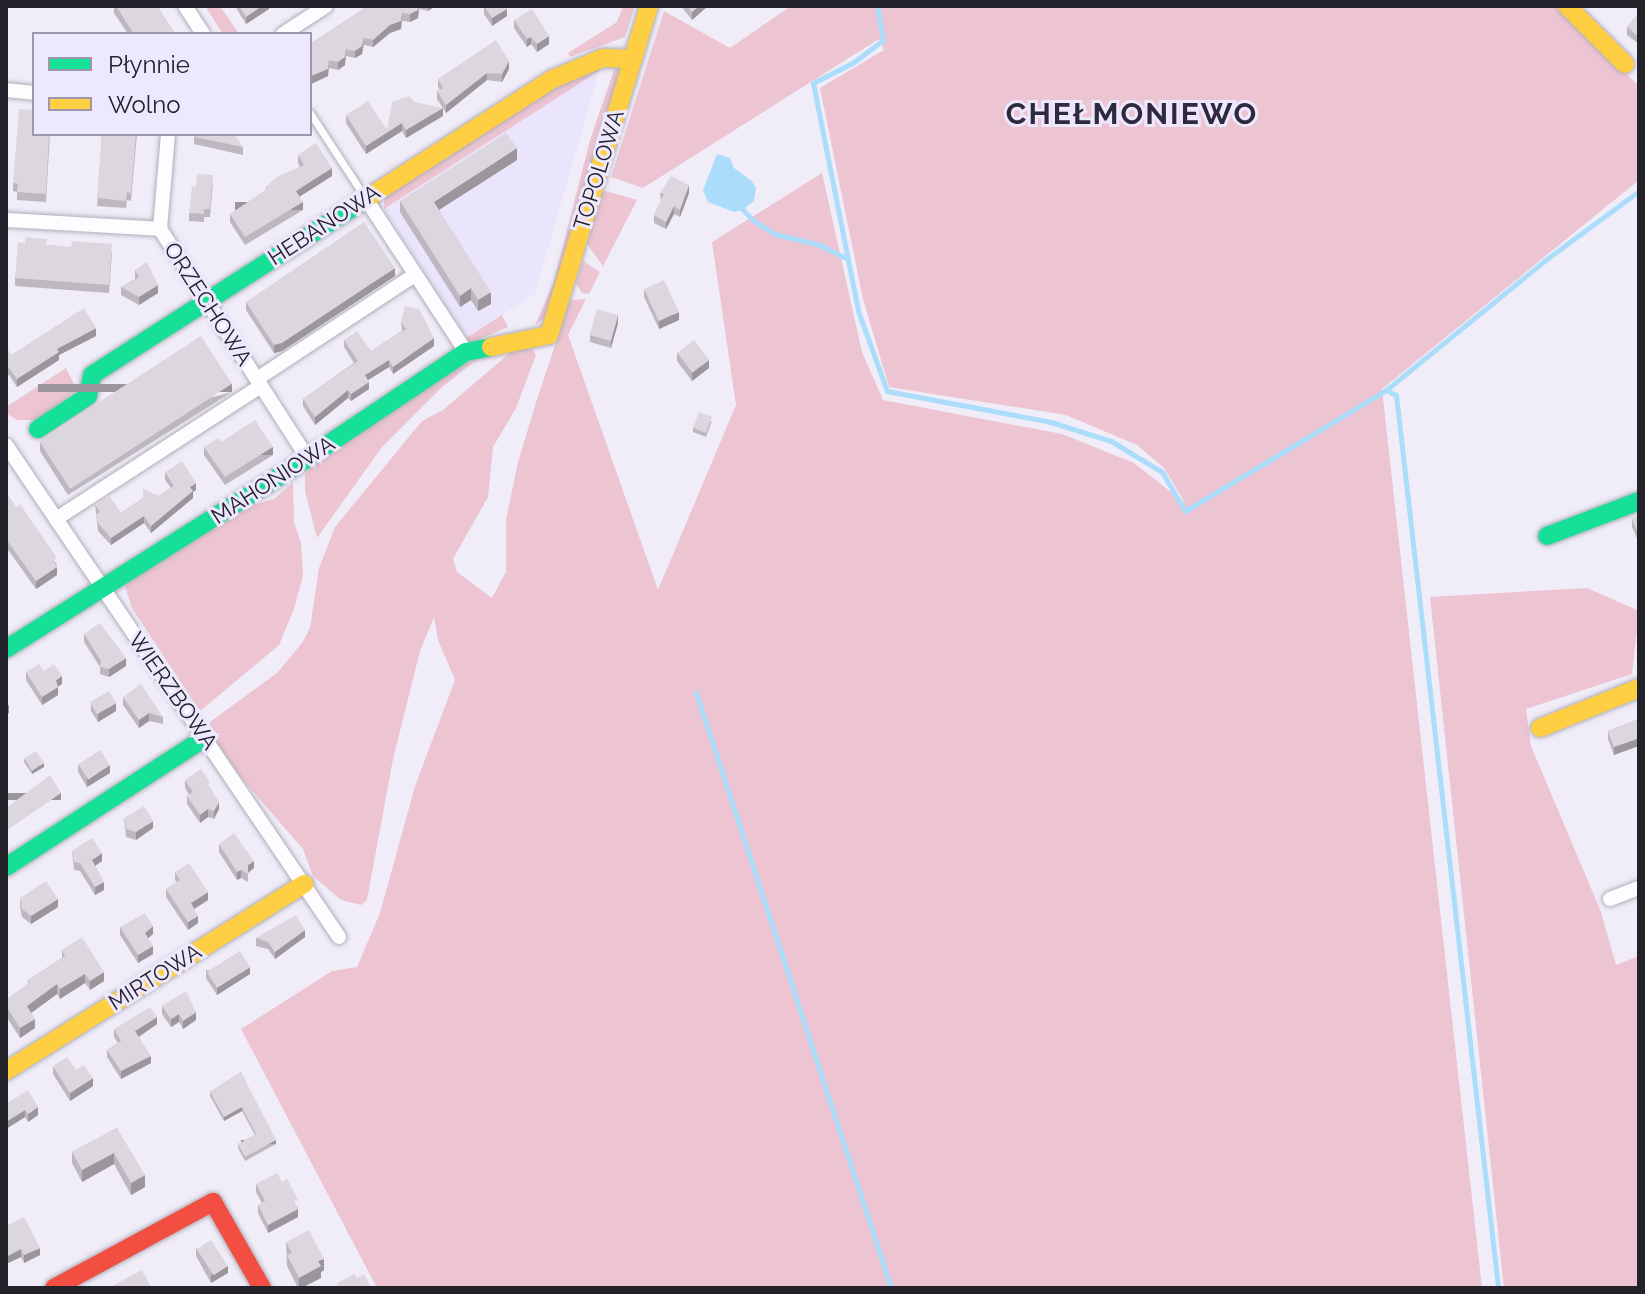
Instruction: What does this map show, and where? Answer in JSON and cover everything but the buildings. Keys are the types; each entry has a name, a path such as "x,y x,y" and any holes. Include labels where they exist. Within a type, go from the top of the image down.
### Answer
{"street":[{"path":"185,6 202,32"},
{"path":"286,32 326,6"},
{"name":"TOPOLOWA","path":"549,335 649,6"},
{"path":"1567,6 1625,64"},
{"name":"HEBANOWA","path":"38,429 88,396 92,375 553,79 603,58 633,59"},
{"path":"6,90 32,93"},
{"name":"ORZECHOWA","path":"168,136 160,229 204,303 308,459"},
{"path":"366,199 466,352"},
{"path":"6,220 160,229"},
{"path":"56,519 415,275"},
{"name":"MAHONIOWA","path":"6,649 308,459 466,352 549,335"},
{"name":"WIERZBOWA","path":"6,445 339,937"},
{"path":"1547,536 1639,501"},
{"path":"1540,728 1639,688"},
{"path":"6,867 205,738"},
{"name":"MIRTOWA","path":"6,1071 304,884"},
{"path":"1610,899 1639,888"},
{"path":"54,1288 213,1202 262,1288"}],"lane":[{"path":"312,116 366,199"}],"shaded area":[{"path":"205,6 220,6 238,32 222,32"},
{"path":"623,6 635,6 625,37 570,57 568,53 617,22"},
{"path":"791,6 1558,6 1639,86 1639,180 1382,389 1482,1288 377,1288 241,1029 332,971 357,967 380,913 415,786 455,680 438,640 434,617 420,651 393,759 367,900 361,905 341,900 313,876 303,849 242,779 210,733 210,722 277,673 302,643 310,628 319,568 335,527 422,421 443,410 517,347 533,350 536,355 516,408 493,447 488,497 453,559 457,572 492,598 506,572 506,520 518,462 538,396 570,300 586,299 568,335 658,590 736,405 712,242 822,173 862,352 883,400 1062,434 1134,463 1185,503 1164,468 1137,445 1066,415 889,387 863,299 820,88 884,50 879,39 643,188 611,177 664,11 730,48"},
{"path":"599,66 599,71 384,209 384,196 553,86"},
{"path":"615,67 620,72 550,313 535,326 554,281 590,140"},
{"path":"599,71 535,294 466,338 384,209"},
{"path":"606,191 637,200 603,266 587,244 601,194"},
{"path":"583,261 600,272 589,294 582,293 576,283"},
{"path":"502,315 508,327 471,343 466,338"},
{"path":"479,358 442,387 382,447 317,538 305,491 305,475 311,466 461,366"},
{"path":"66,368 77,390 37,420 17,420 9,415 6,407"},
{"path":"293,482 294,522 301,543 303,575 294,609 279,645 200,711 132,608 125,587 130,578 253,505 274,499"},
{"path":"1587,588 1639,611 1632,674 1526,709 1531,746 1601,912 1616,965 1639,956 1639,1288 1504,1288 1430,597"}],"water":[{"path":"717,154 730,158 734,168 752,181 756,188 754,201 743,210 734,212 708,202 703,190"}],"waterway":[{"path":"877,6 883,40 854,62 813,83 858,311 887,391 1051,422 1111,441 1162,472 1185,511 1386,390 1544,261 1639,191"},
{"path":"743,210 775,234 820,245 846,258"},
{"path":"1386,390 1396,395 1498,1288"},
{"path":"696,693 891,1288"}],"traffic: fast":[{"path":"38,429 88,396 92,375 358,204"},
{"path":"6,649 300,463 466,352 491,347"},
{"path":"1547,536 1639,501"},
{"path":"6,867 205,738"}],"traffic: slow":[{"path":"491,347 549,335 649,6"},
{"path":"1567,6 1625,64"},
{"path":"358,204 553,79 603,58 633,59"},
{"path":"1540,728 1639,688"},
{"path":"6,1071 304,884"}],"traffic: jam":[{"path":"54,1288 213,1202 262,1288"}],"district":[{"name":"CHEŁMONIEWO","path":"1132,114"}]}
